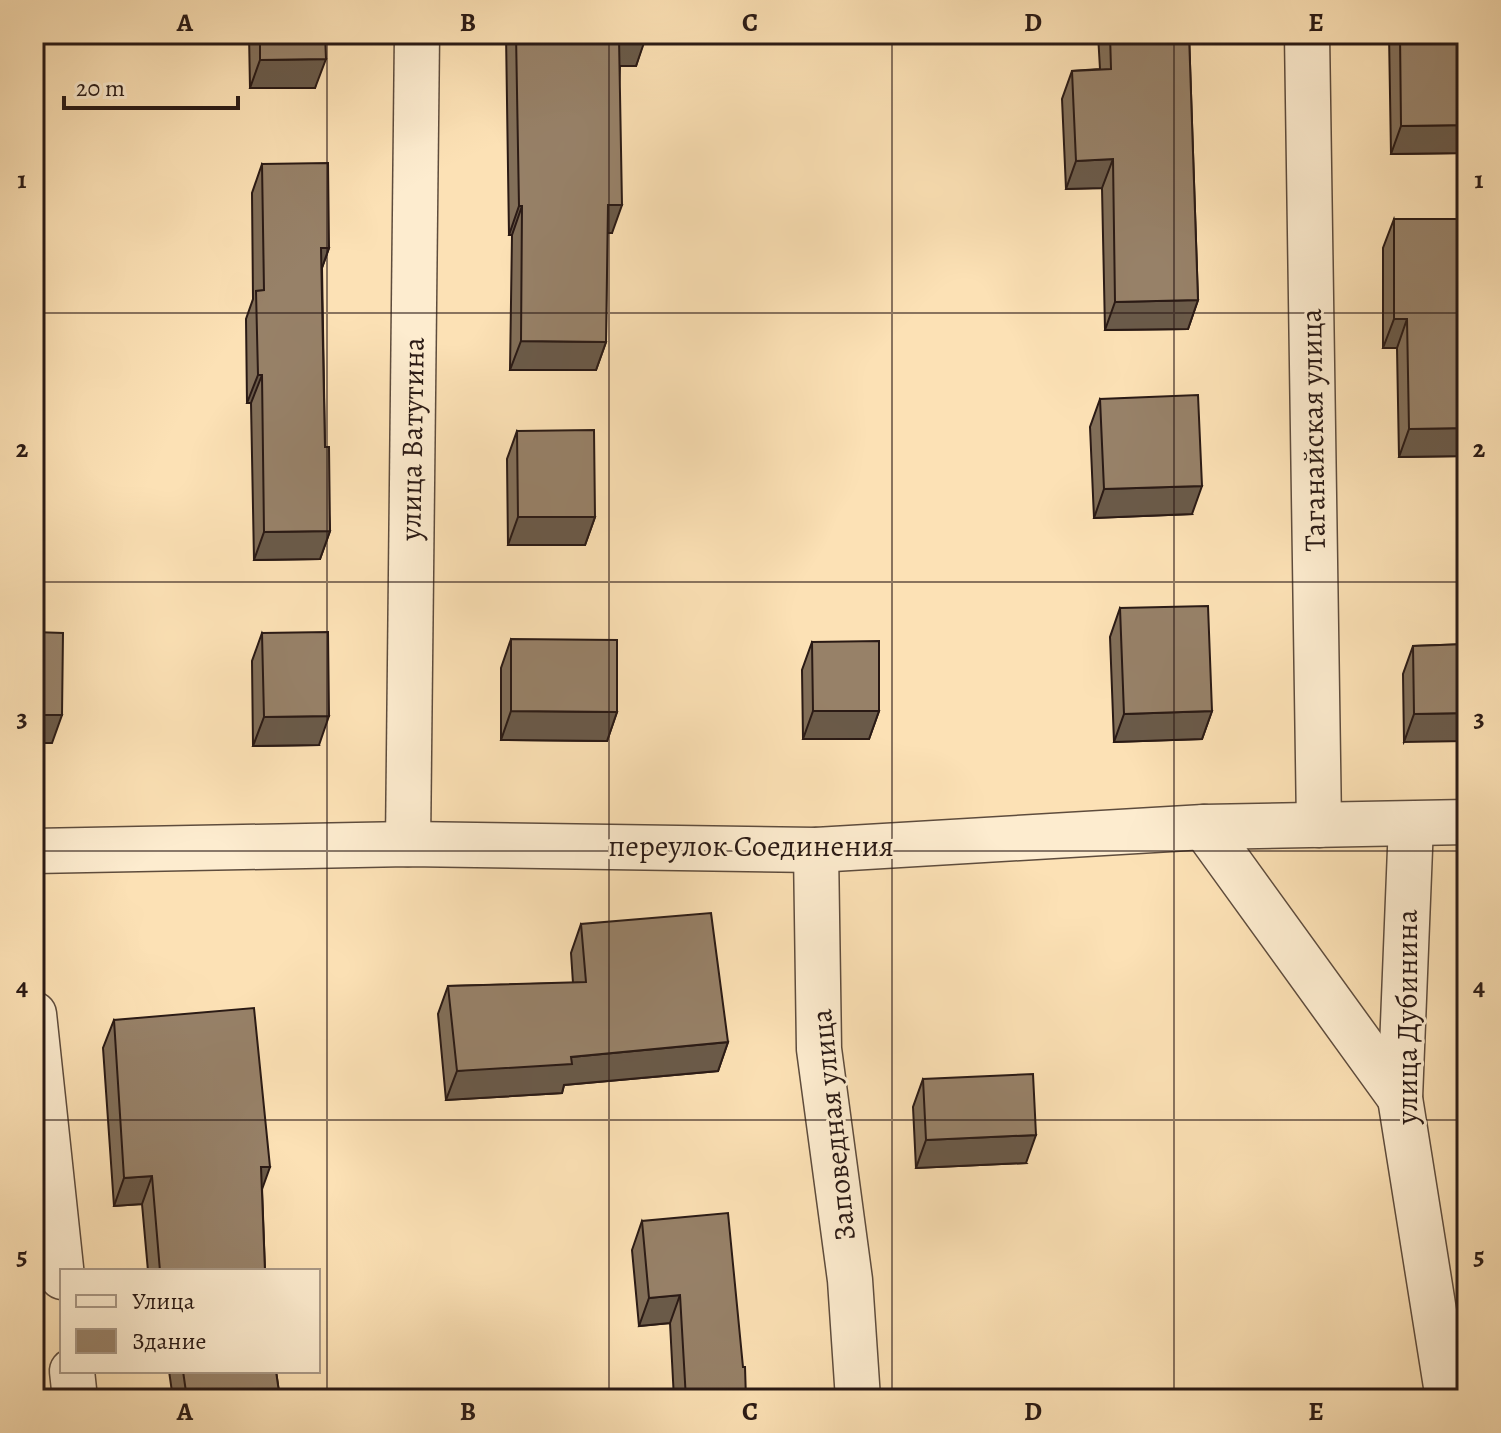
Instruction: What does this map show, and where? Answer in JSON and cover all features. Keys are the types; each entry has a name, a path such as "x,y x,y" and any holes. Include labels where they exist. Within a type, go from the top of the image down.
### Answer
{"street":[{"name":"улица Ватутина","path":"408,844 417,34"},
{"name":"Таганайская улица","path":"1307,34 1319,825"},
{"name":"переулок Соединения","path":"34,851 408,844 816,850 1204,827 1467,822"},
{"name":"улица Дубинина","path":"1411,824 1400,1098 1448,1399"},
{"path":"1204,827 1400,1098"},
{"name":"Заповедная улица","path":"816,850 819,1049 850,1280 858,1399"},
{"path":"34,1014 61,1269"},
{"path":"72,1373 75,1399"}],"building":[{"path":"260,34 325,34 326,59 260,60"},
{"path":"516,34 646,34 646,37 619,38 622,205 608,205 606,342 521,341 522,206 519,206"},
{"path":"1110,34 1189,34 1198,300 1115,302 1113,159 1076,161 1072,71 1111,69"},
{"path":"1400,34 1467,34 1467,125 1401,126"},
{"path":"328,163 329,248 321,248 330,531 264,532 262,375 258,375 256,291 264,290 262,164"},
{"path":"1394,219 1467,219 1467,428 1409,429 1407,319 1394,319"},
{"path":"1198,395 1202,486 1104,489 1100,399"},
{"path":"594,430 595,517 518,517 517,431"},
{"path":"1208,606 1212,711 1124,714 1120,608"},
{"path":"34,632 63,633 62,715 34,715"},
{"path":"328,632 329,716 264,717 262,633"},
{"path":"511,639 617,640 617,712 511,711"},
{"path":"879,641 879,711 813,711 812,642"},
{"path":"1467,644 1467,713 1414,714 1413,646"},
{"path":"711,913 728,1042 571,1057 572,1064 457,1071 448,986 586,982 581,924"},
{"path":"254,1008 270,1167 261,1167 265,1269 160,1269 152,1176 124,1178 114,1020"},
{"path":"1033,1074 1036,1135 926,1140 923,1079"},
{"path":"728,1213 746,1399 686,1399 680,1295 649,1298 642,1221"},
{"path":"183,1373 276,1373 280,1399 187,1399"}]}
